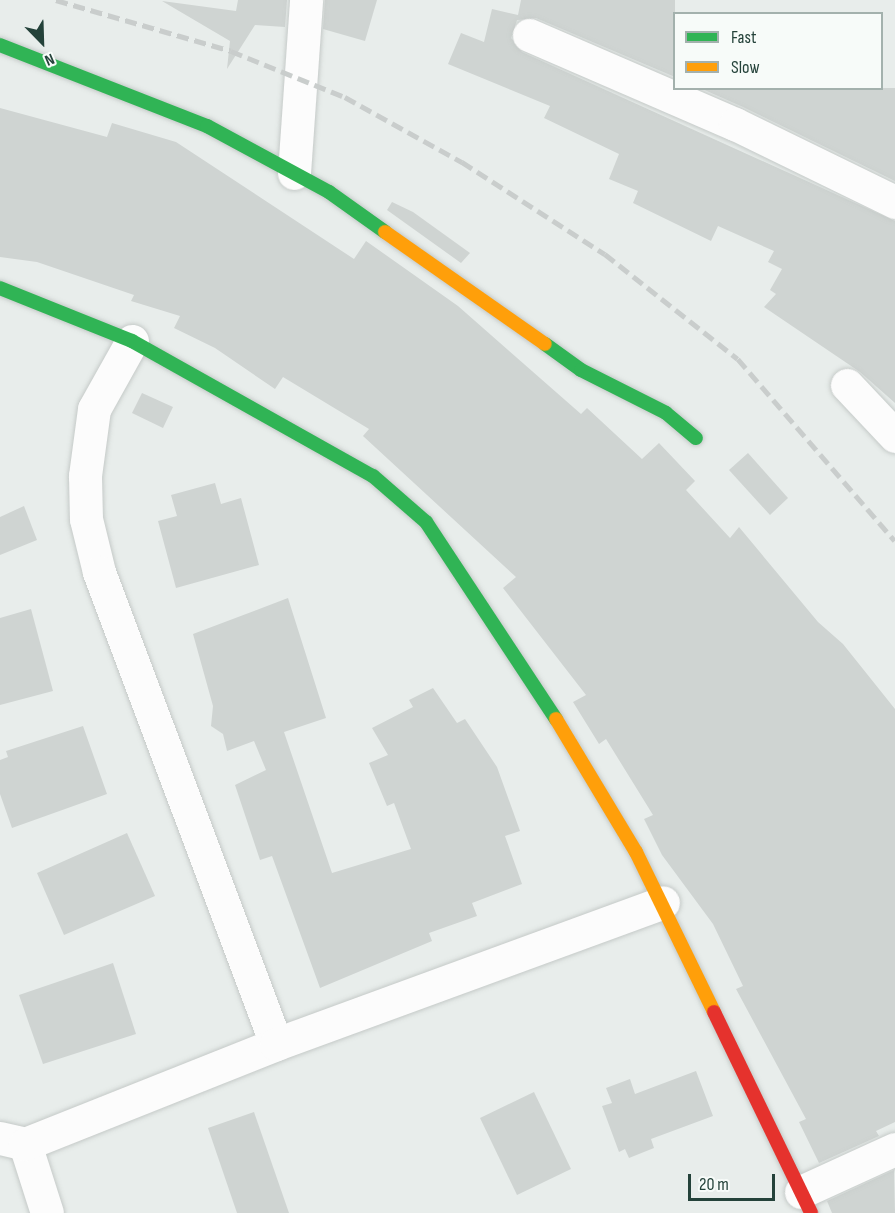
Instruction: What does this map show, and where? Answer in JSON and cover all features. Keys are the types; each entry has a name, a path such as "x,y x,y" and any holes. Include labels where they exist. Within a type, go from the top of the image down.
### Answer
{"street":[{"path":"294,172 306,0"},
{"path":"529,35 735,124 895,202"},
{"path":"0,45 207,126 294,172 460,280 580,370 666,412 696,438"},
{"path":"0,288 132,341 373,476 412,507 456,560 514,648 663,902 806,1202 895,1149"},
{"path":"132,341 94,409 85,476 86,519 99,572 276,1044"},
{"path":"847,385 895,436"},
{"path":"47,1213 12,1141 663,902"}],"building":[{"path":"238,0 287,0 285,27 255,25 227,69 230,41 162,1 236,11"},
{"path":"325,0 377,0 365,41 323,29"},
{"path":"521,0 675,0 673,76 536,18 517,20 511,38 522,52 895,221 895,403 860,372 764,307 776,294 770,290 782,269 768,262 774,251 718,226 711,241 633,203 638,191 609,179 619,154 544,118 550,106 448,64 461,33 484,42 492,9 518,15"},
{"path":"883,88 895,88 895,181 705,90 883,90"},
{"path":"0,108 107,137 112,123 176,142 354,259 366,241 458,306 581,414 587,408 642,459 659,443 695,481 686,490 730,538 739,527 818,622 843,644 895,709 895,1122 876,1131 879,1136 819,1163 799,1122 806,1119 736,989 743,986 713,924 662,855 644,819 653,815 606,739 599,744 573,702 586,695 503,588 516,577 363,436 369,429 283,377 275,389 215,348 174,328 180,316 131,301 134,295 37,262 0,257"},
{"path":"392,202 413,212 470,253 461,263 387,210"},
{"path":"142,393 173,407 163,428 132,413"},
{"path":"748,453 788,498 770,515 729,470"},
{"path":"215,483 221,504 241,498 259,565 176,588 158,521 177,516 171,495"},
{"path":"24,506 37,540 0,555 0,517"},
{"path":"288,598 326,718 284,732 332,873 411,849 394,803 387,806 369,763 388,755 372,728 413,707 409,700 433,688 457,723 465,719 497,767 520,831 505,836 522,884 472,903 477,916 429,933 432,941 320,988 272,856 260,860 235,785 266,770 254,741 227,751 223,734 211,726 213,706 193,634"},
{"path":"31,609 53,691 0,705 0,618"},
{"path":"83,726 107,794 12,828 0,794 0,760 8,757 6,751"},
{"path":"127,833 155,896 64,935 37,873"},
{"path":"113,963 136,1034 43,1064 19,995"},
{"path":"696,1071 713,1116 651,1139 654,1148 629,1158 625,1149 619,1152 602,1106 612,1103 606,1088 630,1079 635,1094"},
{"path":"534,1092 571,1169 517,1195 480,1118"},
{"path":"254,1112 289,1213 237,1213 208,1128"},
{"path":"894,1170 895,1213 832,1213 827,1201"}],"railway":[{"path":"56,0 231,51 345,97 462,162 605,254 738,359 895,541"}],"traffic: fast":[{"path":"0,45 207,126 329,192 385,232"},
{"path":"0,288 132,341 373,476 426,522 556,719"},
{"path":"545,344 581,370 666,413 696,438"}],"traffic: slow":[{"path":"385,232 545,344"},
{"path":"556,719 636,852 714,1012"}],"traffic: jam":[{"path":"714,1012 811,1213"}]}
